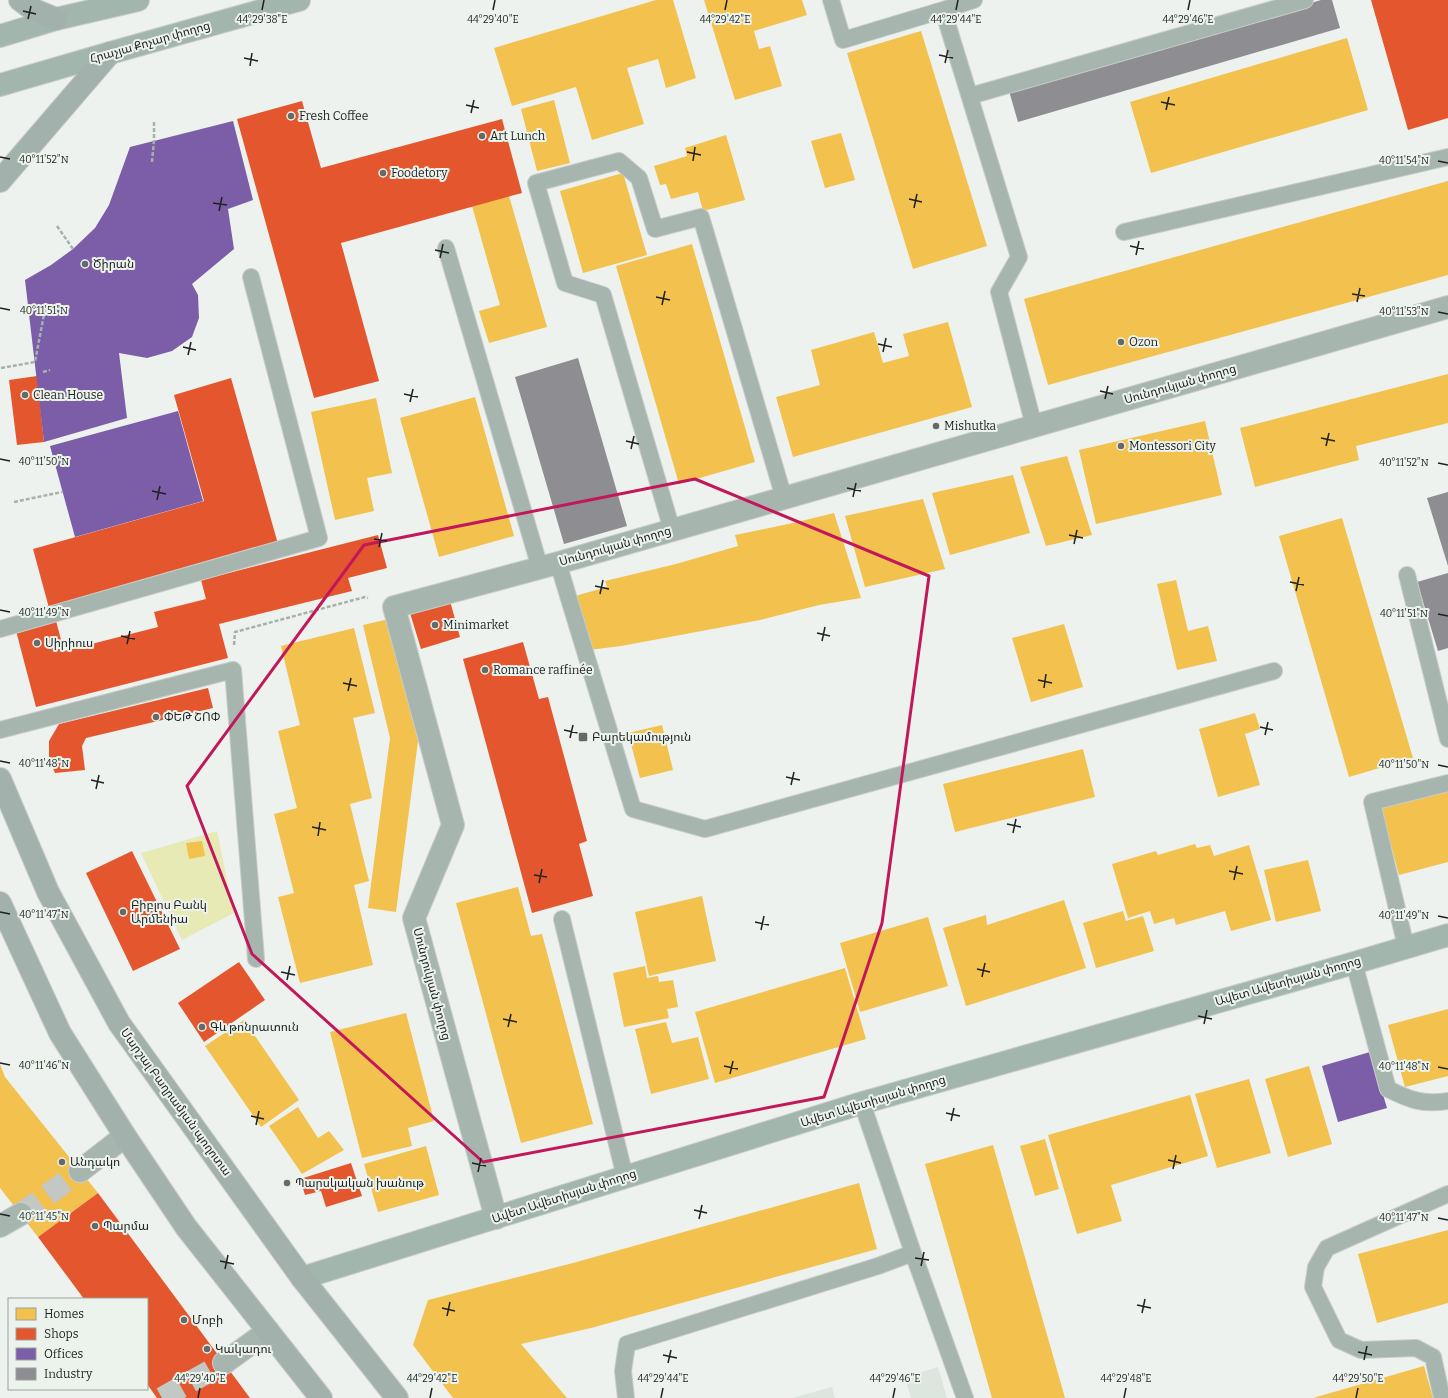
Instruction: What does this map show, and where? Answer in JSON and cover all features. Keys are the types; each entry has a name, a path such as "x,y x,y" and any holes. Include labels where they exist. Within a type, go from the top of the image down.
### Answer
{"main road":[{"path":"20,0 32,9 56,19"},
{"path":"0,181 110,53"},
{"name":"Մարշալ Բաղրամյան պողոտա","path":"0,779 48,892 119,1023 302,1278 397,1398"},
{"path":"0,903 60,1033 125,1136 186,1227 321,1398"}],"street":[{"path":"0,36 56,19 138,0"},
{"name":"Հրաչյա Քոչար փողոց","path":"0,85 299,0"},
{"name":"Սունդուկյան փողոց","path":"496,1218 414,918 453,825 394,607 672,530 1448,307"},
{"name":"Ավետ Ավետիսյան փողոց","path":"302,1278 862,1103 1448,935"},
{"path":"80,1171 125,1136"},
{"path":"0,1226 21,1214"},
{"path":"224,1363 268,1331"}],"lane":[{"path":"831,0 843,40 934,8 974,0"},
{"path":"970,96 1305,0"},
{"path":"934,8 970,96 1019,257 999,292 1034,426"},
{"path":"1124,232 1448,157"},
{"path":"672,530 603,295 565,283 536,183 619,161 639,178 655,229 700,217 784,498"},
{"path":"446,248 549,565 633,810 705,829 1274,671"},
{"path":"0,629 319,538 251,277"},
{"path":"1407,575 1448,739"},
{"path":"0,730 233,670 256,959"},
{"path":"1406,947 1372,802 1448,783"},
{"path":"562,919 625,1177"},
{"path":"1354,963 1388,1089 1409,1100 1434,1103 1448,1101"},
{"path":"862,1103 913,1253 965,1398"},
{"path":"1442,1398 1433,1357 1416,1348 1361,1350 1339,1340 1313,1287 1316,1267 1327,1248 1448,1194"},
{"path":"626,1398 623,1371 627,1344 878,1266 913,1253"}],"path":[{"path":"152,162 154,120"},
{"path":"57,226 73,249"},
{"path":"1,368 35,362 45,309"},
{"path":"43,372 50,370"},
{"path":"14,502 62,492"},
{"path":"233,670 235,632 365,597 394,607"}],"highlighted area":[{"path":"695,479 929,576 882,923 824,1097 483,1162 252,954 187,786 364,545"}],"shaded area":[{"path":"938,1367 947,1398 911,1398 905,1377"},
{"path":"832,1387 835,1398 792,1398"}],"green space":[{"path":"217,831 234,913 182,940 141,853"}],"building: Homes":[{"path":"656,0 673,0 696,78 666,88 658,59 627,68 644,124 592,140 576,87 512,106 494,48"},
{"path":"704,0 802,0 807,15 754,31 759,49 770,46 782,86 735,100"},
{"path":"921,31 987,246 913,269 847,53"},
{"path":"1347,38 1368,110 1151,173 1130,102"},
{"path":"554,100 570,163 537,171 521,109"},
{"path":"841,133 855,180 825,188 811,141"},
{"path":"726,135 745,200 703,211 698,192 671,199 666,184 660,185 654,166 687,156 685,148"},
{"path":"623,173 647,255 583,273 560,191"},
{"path":"1448,181 1448,275 1048,385 1024,299"},
{"path":"509,196 547,327 489,343 479,311 500,305 472,206"},
{"path":"692,244 755,462 679,484 616,266"},
{"path":"948,322 972,407 793,457 776,397 820,385 811,350 874,332 883,363 909,356 903,334"},
{"path":"1448,374 1448,423 1356,446 1359,460 1255,487 1240,428"},
{"path":"475,397 514,536 439,557 400,418"},
{"path":"376,398 392,473 367,478 374,511 335,520 311,412"},
{"path":"1205,421 1222,495 1096,524 1079,450"},
{"path":"1067,456 1092,535 1046,546 1020,467"},
{"path":"1013,475 1030,533 950,555 932,493"},
{"path":"923,499 945,569 865,587 845,516"},
{"path":"834,513 861,598 819,605 760,620 621,646 589,650 575,596 607,587 605,581 676,564 738,546 735,535"},
{"path":"1342,518 1413,758 1349,777 1279,536"},
{"path":"1176,580 1188,631 1208,626 1217,661 1177,670 1157,584"},
{"path":"389,619 418,741 396,912 368,908 390,738 363,625"},
{"path":"1064,624 1083,687 1031,702 1012,638"},
{"path":"354,628 375,713 353,718 372,798 350,804 369,881 354,885 373,965 300,983 278,897 294,893 274,814 297,808 278,731 300,725 281,646"},
{"path":"1255,713 1260,729 1245,734 1260,785 1218,797 1199,729"},
{"path":"662,725 673,770 640,778 628,733"},
{"path":"1083,749 1095,797 955,832 943,784"},
{"path":"1448,790 1448,862 1399,875 1381,808"},
{"path":"202,841 205,856 189,859 186,843"},
{"path":"1195,844 1197,848 1210,845 1214,856 1249,845 1271,920 1231,931 1225,911 1176,925 1174,918 1154,924 1150,911 1128,918 1112,864 1156,851 1158,855"},
{"path":"1308,860 1321,911 1276,922 1264,870"},
{"path":"518,887 531,936 542,934 593,1124 521,1143 456,903"},
{"path":"702,896 716,961 649,976 635,912"},
{"path":"1064,900 1086,968 966,1006 943,928 986,915 987,925"},
{"path":"1123,911 1126,921 1143,916 1154,951 1096,968 1083,923"},
{"path":"928,917 948,986 860,1012 840,943"},
{"path":"645,966 647,978 658,976 659,982 673,980 678,1007 667,1009 669,1018 624,1027 613,973"},
{"path":"845,968 866,1039 715,1083 695,1012"},
{"path":"1448,1009 1448,1076 1405,1087 1388,1025"},
{"path":"406,1013 434,1121 408,1128 412,1146 362,1158 330,1032"},
{"path":"244,1020 299,1100 261,1127 205,1046"},
{"path":"666,1022 672,1043 698,1037 709,1079 651,1094 635,1029"},
{"path":"0,1064 5,1077 98,1193 38,1237 0,1188"},
{"path":"1309,1066 1332,1144 1288,1157 1265,1079"},
{"path":"1249,1079 1271,1153 1217,1168 1195,1094"},
{"path":"1190,1095 1208,1156 1111,1185 1122,1221 1077,1234 1048,1135"},
{"path":"298,1107 318,1138 329,1131 344,1150 302,1174 269,1126"},
{"path":"1045,1139 1059,1189 1035,1196 1020,1146"},
{"path":"993,1145 1065,1398 992,1398 925,1164"},
{"path":"426,1146 439,1195 378,1212 364,1164"},
{"path":"859,1183 877,1249 591,1328 521,1344 567,1398 453,1398 413,1345 428,1300 573,1263"},
{"path":"1448,1230 1448,1303 1377,1323 1358,1254"},
{"path":"1424,1366 1433,1398 1313,1398"}],"building: Shops":[{"path":"1371,0 1448,0 1448,118 1408,130"},
{"path":"302,101 321,168 502,119 522,193 341,243 379,381 314,398 237,119"},
{"path":"37,376 44,442 17,445 9,380"},
{"path":"231,378 278,544 49,608 33,549 204,501 174,395"},
{"path":"378,535 387,568 348,578 352,591 219,624 228,658 36,707 15,627 55,617 64,651 158,627 154,612 206,599 201,580"},
{"name":"Minimarket","path":"450,601 460,637 421,649 410,613"},
{"path":"523,642 539,699 548,697 587,841 579,844 593,896 532,913 463,659"},
{"path":"208,688 213,708 86,738 82,746 85,770 55,773 49,759 49,741 59,724"},
{"path":"132,851 180,949 133,971 86,873"},
{"path":"239,962 265,1000 204,1042 178,1003"},
{"path":"351,1163 362,1196 326,1207 321,1191 305,1195 300,1179"},
{"path":"98,1193 250,1398 157,1398 148,1385 148,1298 83,1298 38,1237"}],"building: Offices":[{"path":"233,121 253,200 228,209 234,249 192,284 198,295 199,318 192,337 172,351 147,358 119,353 127,418 44,442 25,280 51,265 73,249 95,228 109,205 130,147"},
{"path":"178,411 203,501 75,537 50,446"},
{"path":"1370,1052 1387,1108 1338,1122 1322,1066"}],"building: Industry":[{"path":"1321,0 1332,0 1340,28 1018,122 1009,91"},
{"path":"578,358 627,526 564,544 515,377"},
{"path":"1448,492 1448,566 1427,498"},
{"path":"1448,573 1448,648 1438,651 1417,582"}],"tunnel":[{"path":"21,1214 80,1171"},
{"path":"162,1398 224,1363"}],"place":[{"name":"Fresh Coffee","path":"291,116"},
{"name":"Art Lunch","path":"482,136"},
{"name":"Foodetory","path":"383,173"},
{"name":"Ծիրան","path":"85,264"},
{"name":"Ozon","path":"1121,342"},
{"name":"Clean House","path":"25,395"},
{"name":"Mishutka","path":"936,426"},
{"name":"Montessori City","path":"1121,446"},
{"name":"Minimarket","path":"435,625"},
{"name":"Սիրիուս","path":"37,643"},
{"name":"Romance raffinée","path":"485,670"},
{"name":"ՓԵԹ ՇՈՓ","path":"156,717"},
{"name":"Բարեկամություն","path":"583,737"},
{"name":"Բիբլոս Բանկ Արմենիա","path":"123,912"},
{"name":"Գև թոնրատուն","path":"202,1027"},
{"name":"Անդակո","path":"62,1162"},
{"name":"Պարսկական խանութ","path":"287,1183"},
{"name":"Պարմա","path":"95,1226"},
{"name":"Մոբի","path":"184,1320"},
{"name":"Կակադու","path":"207,1349"}]}
